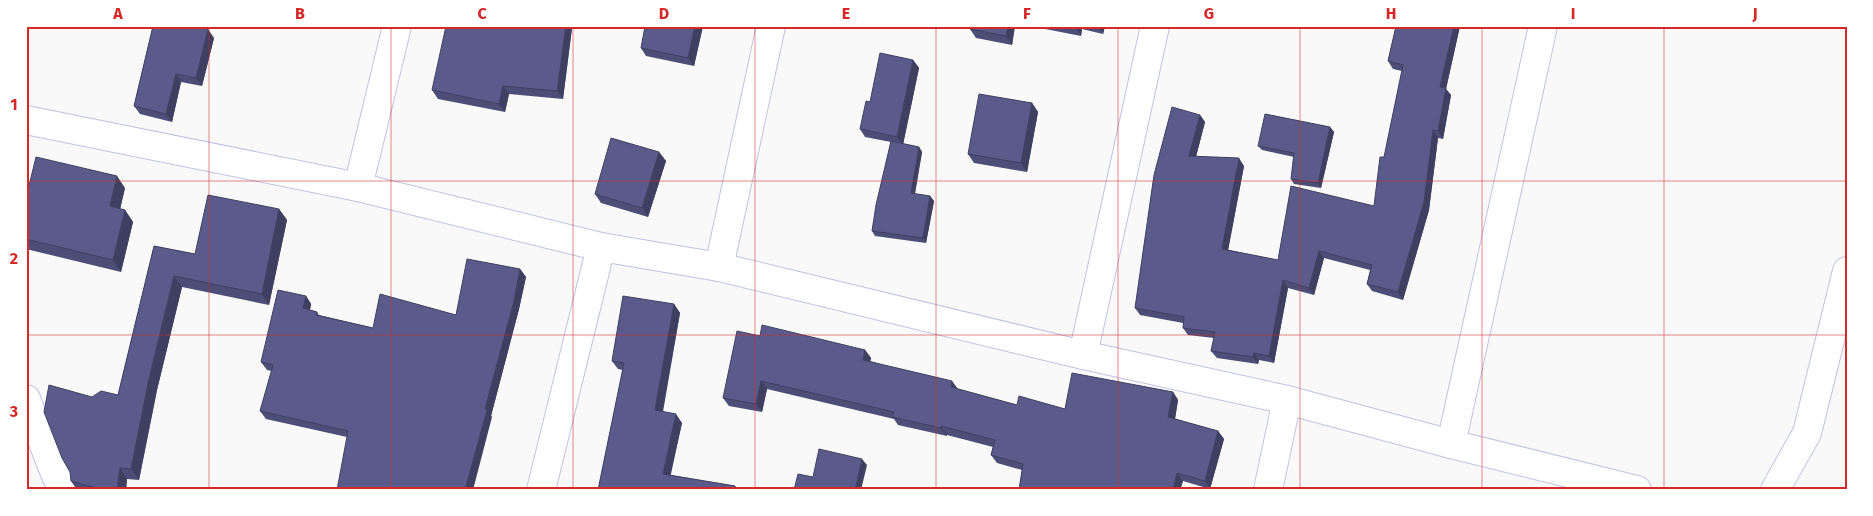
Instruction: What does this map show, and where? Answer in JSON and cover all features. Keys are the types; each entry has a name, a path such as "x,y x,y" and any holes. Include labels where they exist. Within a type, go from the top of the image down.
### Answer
{"street":[{"path":"358,187 397,26"},
{"path":"719,267 771,26"},
{"path":"1083,355 1155,26"},
{"path":"1451,444 1543,26"},
{"path":"26,120 358,187 601,247 719,267 1083,355 1287,400 1451,444 1637,490"},
{"path":"542,490 601,247"},
{"path":"1775,490 1807,433 1847,271"},
{"path":"26,399 56,476 64,490"},
{"path":"1268,490 1287,400"}],"building":[{"path":"153,26 195,26 208,29 196,78 176,74 166,114 134,106"},
{"path":"446,26 566,26 557,91 503,86 499,104 432,90"},
{"path":"645,26 695,26 688,58 641,48"},
{"path":"970,26 1008,26 1006,36 970,29"},
{"path":"1396,26 1454,26 1440,87 1446,88 1438,131 1433,130 1424,202 1398,292 1367,284 1372,265 1319,251 1309,288 1283,280 1269,356 1254,353 1253,357 1211,351 1215,332 1183,328 1184,317 1135,308 1154,175 1172,107 1200,115 1189,156 1239,158 1222,249 1278,260 1291,186 1374,206 1380,157 1384,157 1403,65 1388,61"},
{"path":"880,53 913,60 897,137 860,129 866,101 870,102"},
{"path":"979,94 1032,103 1021,163 968,154"},
{"path":"1265,114 1330,127 1318,183 1291,179 1294,153 1258,146"},
{"path":"611,138 659,152 642,208 595,194"},
{"path":"891,141 919,147 911,193 930,196 923,238 872,231"},
{"path":"36,157 117,176 110,206 125,210 113,260 26,239 26,198"},
{"path":"208,195 279,209 262,294 174,276 149,379 131,469 120,468 117,490 103,490 71,481 70,472 62,458 44,412 49,385 92,397 101,391 118,395 154,246 195,254"},
{"path":"467,259 520,269 514,301 485,409 487,410 465,490 337,490 348,431 260,411 273,365 261,362 278,290 306,296 303,308 317,312 316,315 373,328 380,294 456,315"},
{"path":"623,296 674,304 655,410 676,414 663,474 735,486 735,490 598,490 624,363 612,361"},
{"path":"762,325 865,350 863,360 952,381 951,387 1017,405 1019,396 1065,409 1072,373 1173,392 1168,417 1218,431 1205,481 1177,473 1173,490 1019,490 1023,464 991,455 995,440 941,426 941,428 892,417 894,412 761,381 756,404 723,398 737,331 760,336"},
{"path":"819,449 862,459 855,490 794,490 798,474 813,477"}]}
